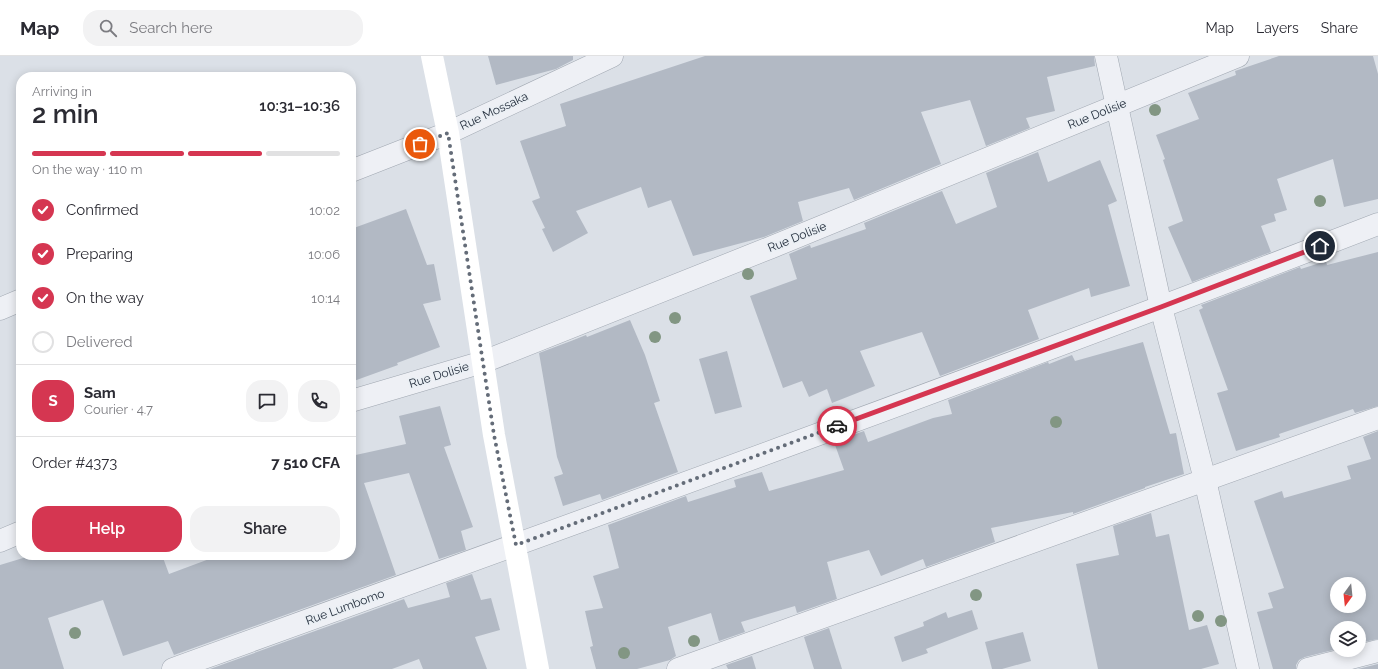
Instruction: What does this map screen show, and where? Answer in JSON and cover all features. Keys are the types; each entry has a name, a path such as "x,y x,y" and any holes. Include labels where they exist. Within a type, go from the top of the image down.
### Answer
{"main road":[{"path":"432,56 448,133 494,435 516,545 538,669"}],"street":[{"name":"Rue Mossaka","path":"356,168 448,133 612,56"},
{"path":"1106,56 1161,307 1205,480 1248,669"},
{"name":"Rue Dolisie","path":"356,400 483,362 765,250 1238,56"},
{"name":"Rue Lumbomo","path":"173,669 516,545 1161,307 1378,224"},
{"path":"0,309 16,302"},
{"path":"678,669 1378,418"},
{"path":"0,540 16,534"},
{"path":"1308,669 1378,651"}],"building":[{"path":"488,56 573,56 573,60 556,69 496,85"},
{"path":"705,56 1094,56 1095,66 1047,77 1055,111 1026,118 1030,128 986,146 970,100 921,112 941,164 854,200 849,188 798,202 803,221 764,237 693,256 671,200 648,208 641,187 576,211 588,233 553,252 542,229 545,228 532,201 540,198 520,141 566,126 560,104"},
{"path":"1279,56 1373,56 1378,74 1378,199 1344,207 1333,159 1277,179 1287,210 1274,214 1276,221 1261,226 1271,252 1192,282 1168,227 1183,221 1163,160 1165,159 1156,135 1199,119 1188,93 1236,75 1235,71"},
{"path":"1038,152 1048,182 1100,160 1117,201 1108,205 1130,286 1091,297 1089,288 1028,310 1039,339 940,376 922,332 860,351 875,386 832,403 827,389 809,397 802,381 783,388 750,296 797,279 789,254 810,245 811,248 866,229 864,223 942,191 956,224 997,207 986,173"},
{"path":"406,209 427,265 434,264 441,300 423,304 440,347 397,363 398,365 356,380 356,227"},
{"path":"1378,252 1378,406 1355,413 1353,409 1279,434 1280,437 1236,451 1217,393 1228,390 1199,310 1203,308 1201,305 1300,267 1301,269 1326,261 1327,265"},
{"path":"630,320 645,355 660,401 654,403 678,472 602,500 600,494 563,506 554,477 563,474 557,457 539,353 586,335 587,337"},
{"path":"1143,342 1170,434 1176,433 1184,474 1073,514 1073,512 991,528 995,542 926,567 923,559 881,576 869,550 827,562 837,599 797,613 795,606 741,622 745,632 719,641 711,613 668,627 676,656 670,660 637,669 596,669 590,647 593,646 585,611 603,608 593,576 619,568 608,525 686,496 688,502 736,487 734,480 762,472 769,491 844,470 834,442 864,431 868,442 933,418 952,414 948,400 1048,362 1049,364 1072,355 1075,361"},
{"path":"727,351 742,407 715,414 699,359"},
{"path":"440,406 451,445 444,447 473,527 461,531 466,550 439,559 409,473 364,483 396,575 174,655 168,641 123,656 103,600 48,618 64,669 0,669 0,565 16,560 164,560 169,574 207,560 356,560 356,455 406,444 399,416"},
{"path":"1378,431 1378,639 1366,642 1366,621 1330,621 1330,651 1299,660 1296,665 1296,669 1273,669 1257,612 1273,608 1268,593 1284,588 1254,501 1282,491 1284,498 1351,479 1347,466 1371,459 1363,437"},
{"path":"1151,513 1156,537 1169,534 1189,630 1207,625 1219,664 1201,669 1098,669 1076,564 1119,555 1113,526"},
{"path":"472,574 481,600 491,598 500,630 475,637 487,669 423,669 419,659 392,669 210,669 404,599 408,608 450,597 446,583"},
{"path":"972,610 978,629 926,649 928,653 902,662 894,637 924,626 923,622 946,612 948,618"},
{"path":"829,628 842,669 814,669 804,637"},
{"path":"1023,632 1031,661 1002,669 992,669 985,642"},
{"path":"752,656 756,669 728,669 726,665"},
{"path":"1378,664 1378,669 1358,669"}],"way so far":[{"path":"420,144 448,133 494,435 516,545 837,426"}],"route":[{"path":"837,426 1161,307 1320,246"}]}
